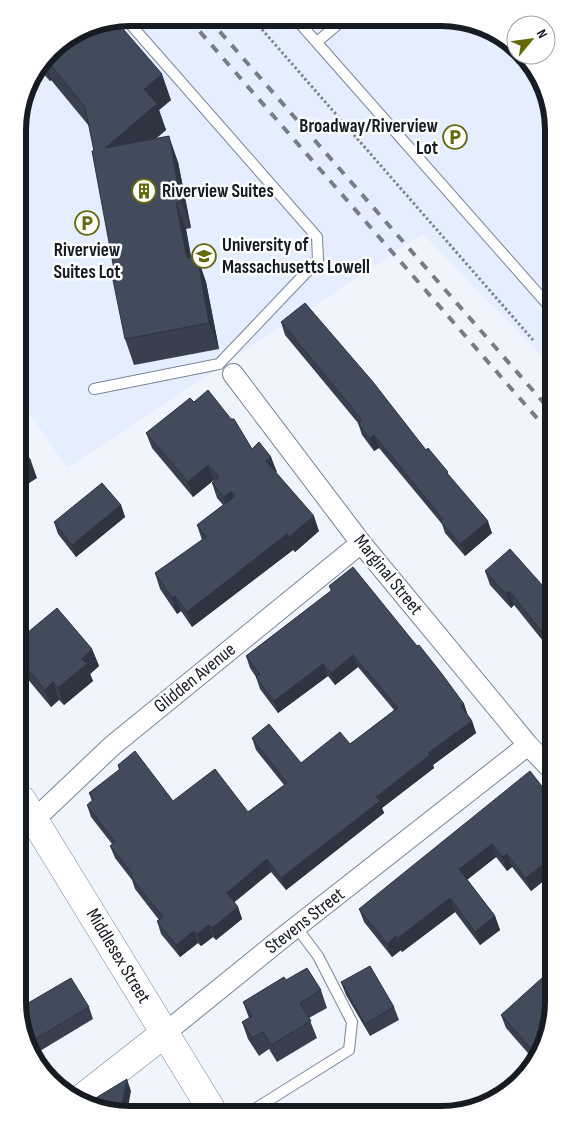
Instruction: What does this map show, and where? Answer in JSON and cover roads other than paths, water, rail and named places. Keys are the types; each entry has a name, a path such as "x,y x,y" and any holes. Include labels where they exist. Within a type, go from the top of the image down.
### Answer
{"main road":[{"name":"Middlesex Street","path":"28,809 209,1106"},
{"name":"Stevens Street","path":"85,1096 165,1033"}],"street":[{"name":"Marginal Street","path":"233,374 361,543 528,745 545,763"},
{"name":"Glidden Avenue","path":"28,809 112,746 361,543"},
{"name":"Stevens Street","path":"165,1033 528,745"}],"lane":[{"path":"94,389 219,364 318,260 317,237 132,26"},
{"path":"303,26 545,301"},
{"path":"317,42 336,26"},
{"path":"260,1106 349,1050 352,1022 318,956 297,928"}],"railway":[{"path":"195,26 545,427"},
{"path":"215,26 545,404"}],"place":[{"name":"Broadway/Riverview Lot","path":"455,137"},
{"name":"Riverview Suites","path":"144,191"},
{"name":"Riverview Suites Lot","path":"87,223"},
{"name":"University of Massachusetts Lowell","path":"204,256"}]}
